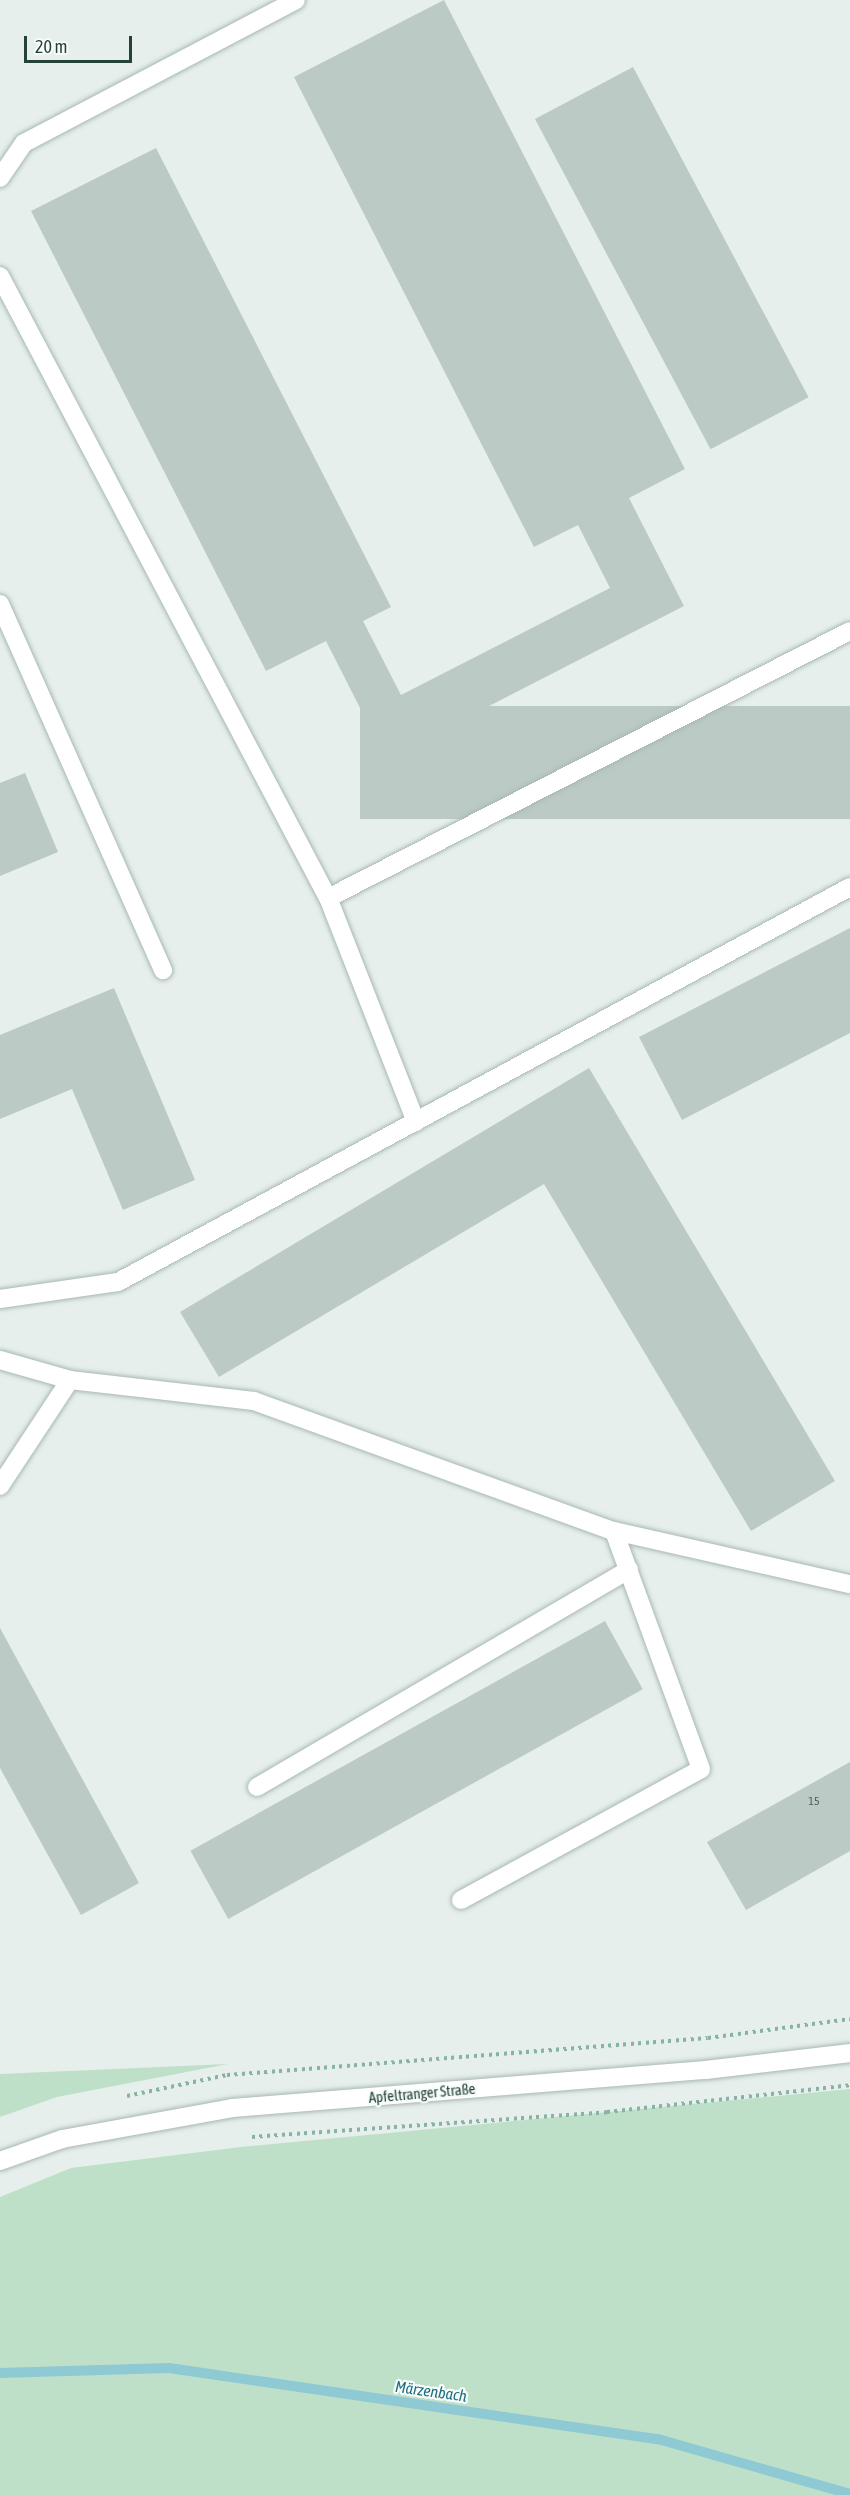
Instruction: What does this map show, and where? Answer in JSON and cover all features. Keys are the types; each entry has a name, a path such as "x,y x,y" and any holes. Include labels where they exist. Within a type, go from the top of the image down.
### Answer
{"street":[{"path":"0,178 24,143 296,0"},
{"path":"0,276 328,898 416,1122"},
{"path":"0,604 163,970"},
{"path":"328,898 850,631"},
{"path":"0,1299 117,1282 850,887"},
{"path":"0,1360 70,1380 254,1401 614,1531 850,1584"},
{"path":"0,1486 70,1380"},
{"path":"461,1900 701,1769 614,1531"},
{"path":"257,1787 628,1569"},
{"name":"Apfeltranger Straße","path":"0,2161 62,2139 232,2108 706,2070 850,2053"}],"path":[{"path":"250,2137 607,2112 850,2085"}],"green space":[{"path":"228,2064 57,2097 0,2117 0,2074"},
{"path":"850,2089 850,2495 0,2495 0,2197 71,2168 241,2147"}],"building":[{"path":"444,0 685,469 629,498 684,606 386,759 326,641 266,671 31,211 156,148 391,607 363,621 401,695 610,588 578,525 534,547 294,77"},
{"path":"633,67 809,397 711,449 535,119"},
{"path":"360,706 850,706 850,819 360,819"},
{"path":"25,773 58,852 0,876 0,783"},
{"path":"850,928 850,1033 682,1120 639,1037"},
{"path":"114,988 195,1180 123,1210 72,1089 0,1119 0,1035"},
{"path":"589,1068 835,1481 751,1531 544,1184 219,1377 180,1312"},
{"path":"605,1621 643,1689 228,1919 190,1851"},
{"path":"0,1628 139,1883 81,1915 0,1768"},
{"path":"850,1762 850,1851 746,1910 707,1842"}],"waterway":[{"name":"Märzenbach","path":"0,2373 169,2368 658,2439 850,2494"}]}
